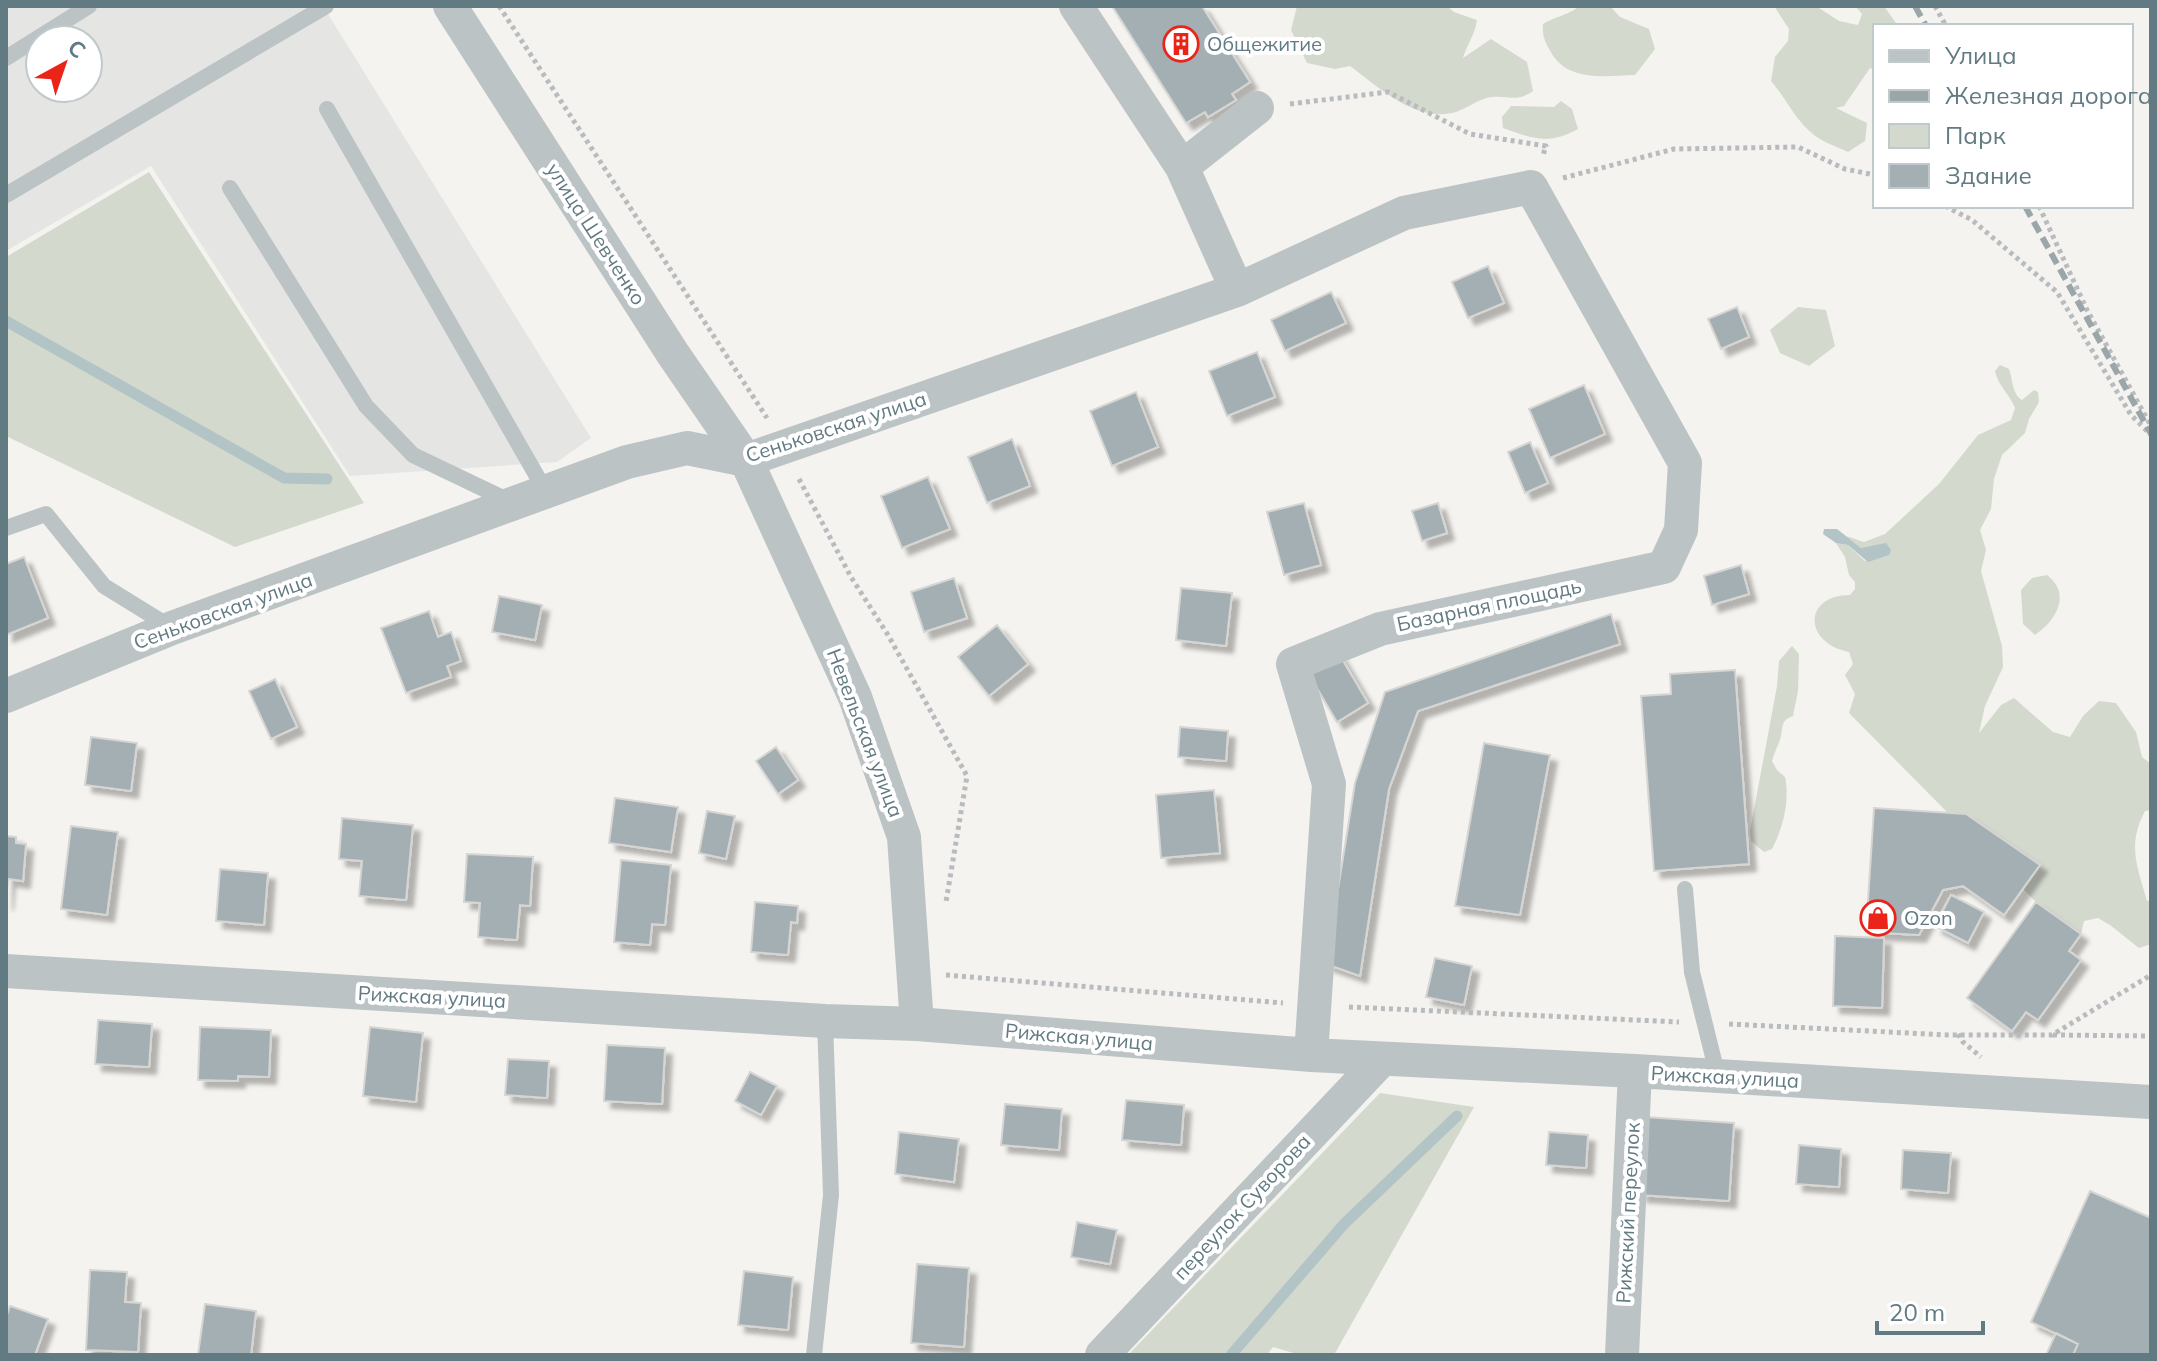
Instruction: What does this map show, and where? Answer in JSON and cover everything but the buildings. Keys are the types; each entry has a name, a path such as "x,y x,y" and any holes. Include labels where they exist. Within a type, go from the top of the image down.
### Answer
{"street":[{"name":"улица Шевченко","path":"450,6 673,354 746,460"},
{"path":"1076,6 1182,167 1237,290"},
{"path":"1182,167 1257,108"},
{"name":"Сеньковская улица","path":"6,696 172,628 627,462 687,448 746,460 1237,290 1404,213 1531,187"},
{"name":"Базарная площадь","path":"1311,1055 1329,784 1293,664 1380,629 1664,567 1681,530 1685,463 1531,187"},
{"name":"Невельская улица","path":"746,460 855,697 904,837 917,1024"},
{"name":"Рижская улица","path":"6,971 917,1024 1311,1055 2151,1102"},
{"name":"переулок Суворова","path":"1102,1355 1382,1059"},
{"name":"Рижский переулок","path":"1622,1355 1635,1071"}],"lane":[{"path":"6,58 89,6"},
{"path":"6,195 326,6"},
{"path":"327,109 546,492"},
{"path":"230,188 366,406 413,455 514,504"},
{"path":"6,528 46,514 104,586 172,628"},
{"path":"1685,889 1692,972 1718,1077"},
{"path":"814,1355 831,1195 825,1021"}],"path":[{"path":"1935,6 1945,24"},
{"path":"1257,108 1388,92 1470,134 1546,146 1531,187"},
{"path":"1531,187 1674,149 1798,147 1845,169 1873,175"},
{"path":"1949,208 1972,220 2057,292 2131,415 2151,435"},
{"path":"2040,208 2087,310 2151,426"},
{"path":"913,972 1315,1005 1948,1035 2151,1036"},
{"path":"2052,1035 2151,975"}],"shaded area":[{"path":"6,6 323,6 591,438 557,462 350,476 151,166 6,251"},
{"path":"1824,529 1837,529 1861,548 1886,543 1891,550 1889,555 1868,562 1848,545 1836,543 1823,534"}],"green space":[{"path":"1297,6 1447,6 1454,12 1477,20 1463,58 1491,39 1527,62 1533,91 1517,98 1486,98 1456,112 1427,113 1413,108 1387,94 1350,66 1335,69 1307,63 1291,30"},
{"path":"1579,6 1610,6 1620,17 1649,29 1655,49 1635,75 1589,75 1559,63 1546,43 1543,24"},
{"path":"1774,6 1816,6 1839,21 1858,25 1862,14 1855,6 1884,6 1897,24 1873,24 1873,69 1870,68 1844,106 1836,108 1867,123 1865,141 1848,152 1807,129 1771,81 1775,57 1788,41 1789,29"},
{"path":"1561,101 1572,109 1578,129 1568,134 1541,139 1503,128 1502,117 1511,106 1554,107"},
{"path":"149,172 364,503 235,547 6,436 6,257"},
{"path":"1798,307 1826,310 1835,346 1809,366 1780,353 1770,330"},
{"path":"2000,365 2009,369 2015,390 2022,400 2034,390 2038,392 2039,402 2025,433 2002,455 1994,479 1991,509 1980,530 1986,550 1981,571 2002,646 2003,667 1985,706 1979,733 2001,705 2014,698 2053,732 2070,737 2083,716 2099,701 2116,703 2136,732 2142,757 2151,764 2151,810 2145,811 2135,845 2137,866 2147,901 2151,900 2151,944 2139,948 2098,918 2084,921 2081,934 2036,902 1849,713 1855,694 1845,675 1853,664 1849,652 1834,647 1817,630 1817,610 1824,602 1850,595 1855,589 1845,557 1836,543 1848,545 1865,561 1880,556 1861,548 1846,536 1864,542 1885,534 1939,484 1978,435 2011,420 2015,408 1996,376 1995,371"},
{"path":"2047,575 2055,582 2060,599 2055,615 2035,635 2023,624 2021,590 2032,578"},
{"path":"1792,646 1799,654 1798,691 1793,716 1784,723 1772,761 1785,777 1786,805 1776,841 1772,849 1764,852 1751,841 1750,831 1779,661"},
{"path":"1380,1093 1474,1107 1334,1355 1300,1355 1273,1347 1267,1355 1128,1355"}],"waterway":[{"path":"6,321 284,478 327,479"},
{"path":"1231,1355 1344,1224 1457,1116"}],"railway":[{"path":"1915,6 1925,24"},
{"path":"2026,208 2151,434"}],"place":[{"name":"Общежитие","path":"1181,44"},
{"name":"Ozon","path":"1878,918"}]}
